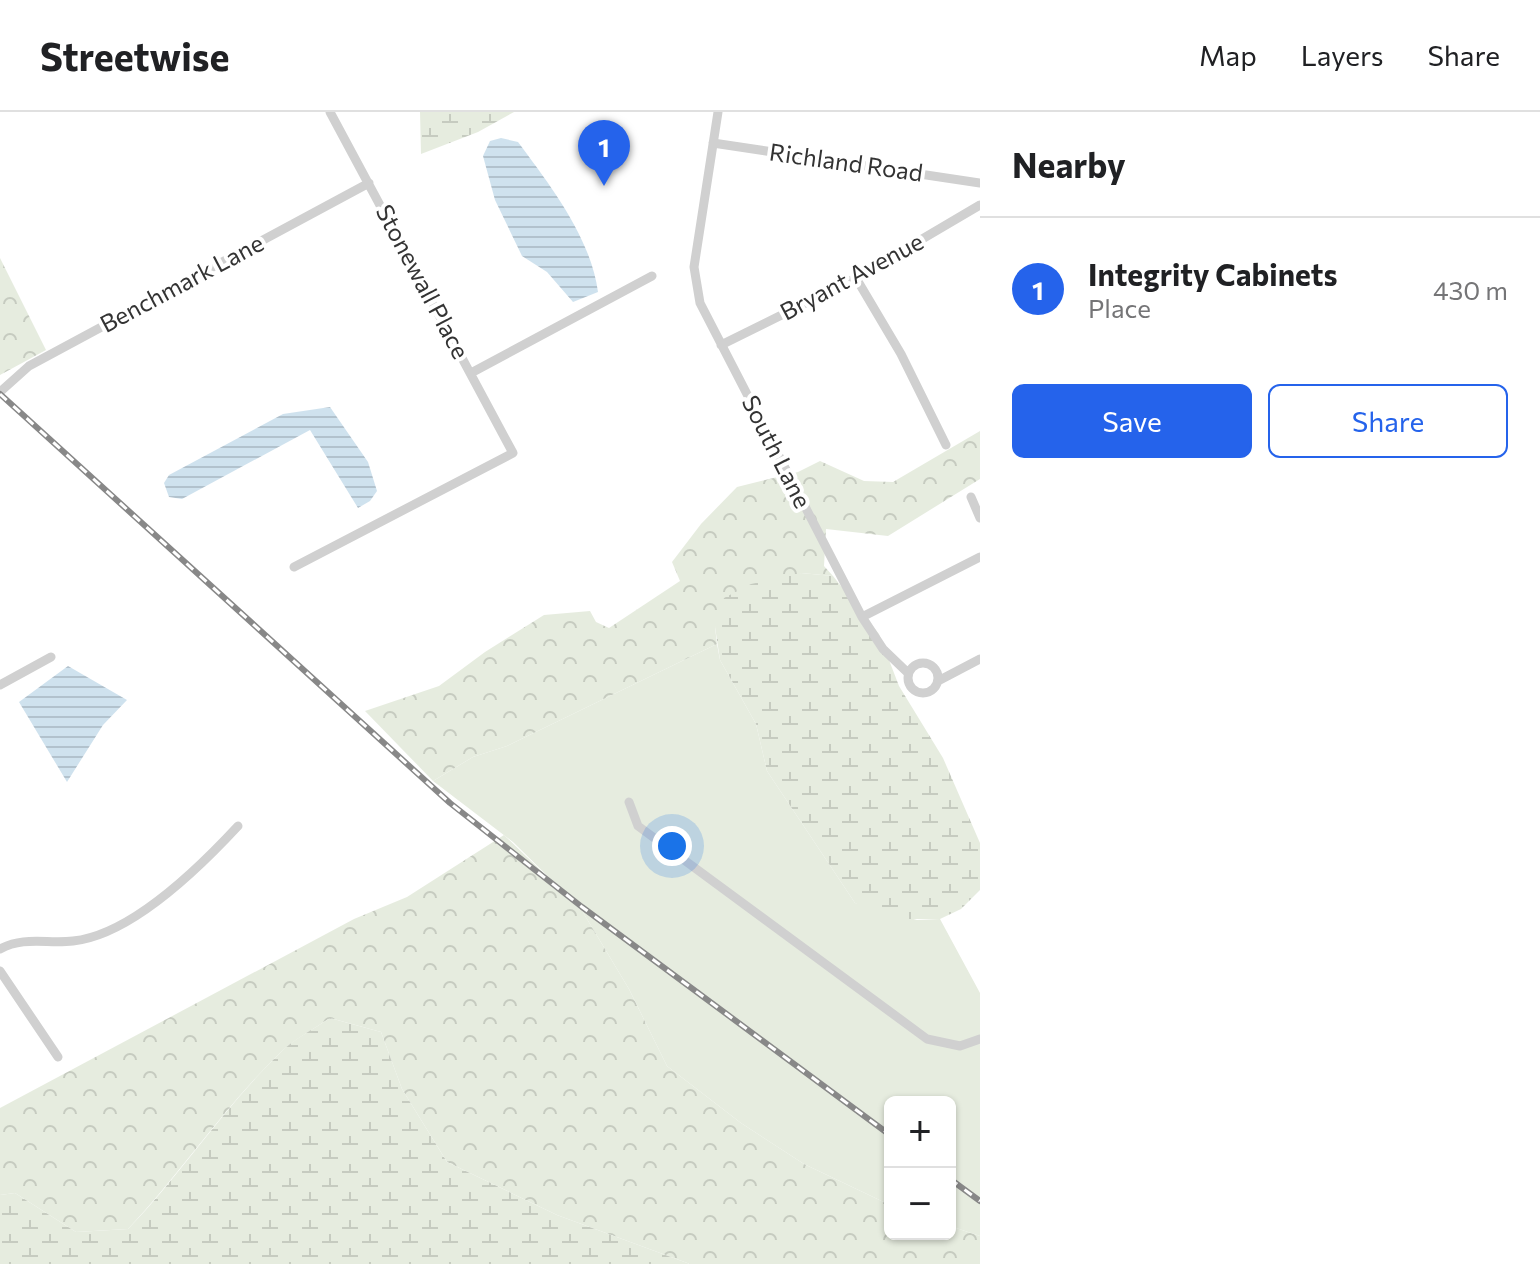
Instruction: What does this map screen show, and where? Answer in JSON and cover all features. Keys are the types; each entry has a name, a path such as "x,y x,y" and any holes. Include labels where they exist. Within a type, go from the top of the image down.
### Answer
{"street":[{"name":"Stonewall Place","path":"294,567 513,453 330,112"},
{"path":"713,143 718,112"},
{"name":"Richland Road","path":"713,143 980,183"},
{"name":"South Lane","path":"713,143 694,286 721,345 862,617 883,649 908,673"},
{"name":"Benchmark Lane","path":"0,392 29,366 369,183"},
{"name":"Bryant Avenue","path":"721,345 856,278 980,205"},
{"path":"471,373 652,276"},
{"path":"856,278 901,354 946,445"},
{"path":"971,497 980,518"},
{"path":"862,617 980,557"},
{"path":"0,685 51,657"},
{"path":"938,681 937,671 925,663 915,665 908,673 908,683 919,694 930,692 938,681 980,659"},
{"path":"629,802 638,826 927,1039 960,1046 980,1039"},
{"path":"0,949 27,940 73,941 114,926 182,883 238,826"},
{"path":"0,971 58,1057"}],"green space":[{"path":"420,112 514,112 478,132 421,154"},
{"path":"0,258 46,350 0,375"},
{"path":"980,431 980,479 888,536 826,529 824,566 833,576 801,573 715,627 717,644 507,746 473,757 433,781 365,711 439,686 544,615 590,611 596,622 609,628 680,581 672,562 701,524 737,487 798,472 820,461 864,481 893,482"},
{"path":"801,573 833,576 879,634 899,686 943,758 980,843 980,890 961,909 940,919 888,919 855,903 767,771 756,724 720,660 715,627 724,598 751,584"},
{"path":"717,644 720,660 756,724 767,771 855,903 917,920 940,919 980,993 980,1236 956,1228 956,1096 884,1096 884,1202 804,1164 741,1123 667,1066 629,989 581,909 513,842 433,781 473,757 507,746"},
{"path":"504,835 581,909 629,989 667,1066 741,1123 804,1164 884,1202 884,1240 956,1240 956,1228 980,1236 980,1264 690,1264 557,1215 447,1162 402,1089 381,1032 330,1018 280,1053 128,1229 76,1232 15,1193 0,1195 0,1108 354,919 407,897"},
{"path":"330,1018 381,1032 402,1089 447,1162 557,1215 690,1264 0,1264 0,1195 15,1193 76,1232 128,1229 280,1053"}],"water":[{"path":"501,138 518,142 567,213 587,252 598,292 573,302 547,272 522,256 495,200 483,156 490,141"},
{"path":"330,407 368,462 377,491 370,501 358,508 310,430 182,499 169,497 164,483 169,475 283,414"},
{"path":"68,666 127,700 103,725 67,782 19,702"}],"railway":[{"path":"0,394 450,803 582,907 884,1131"},
{"path":"956,1183 980,1201"}],"place":[{"name":"Integrity Cabinets","path":"604,186"}]}
